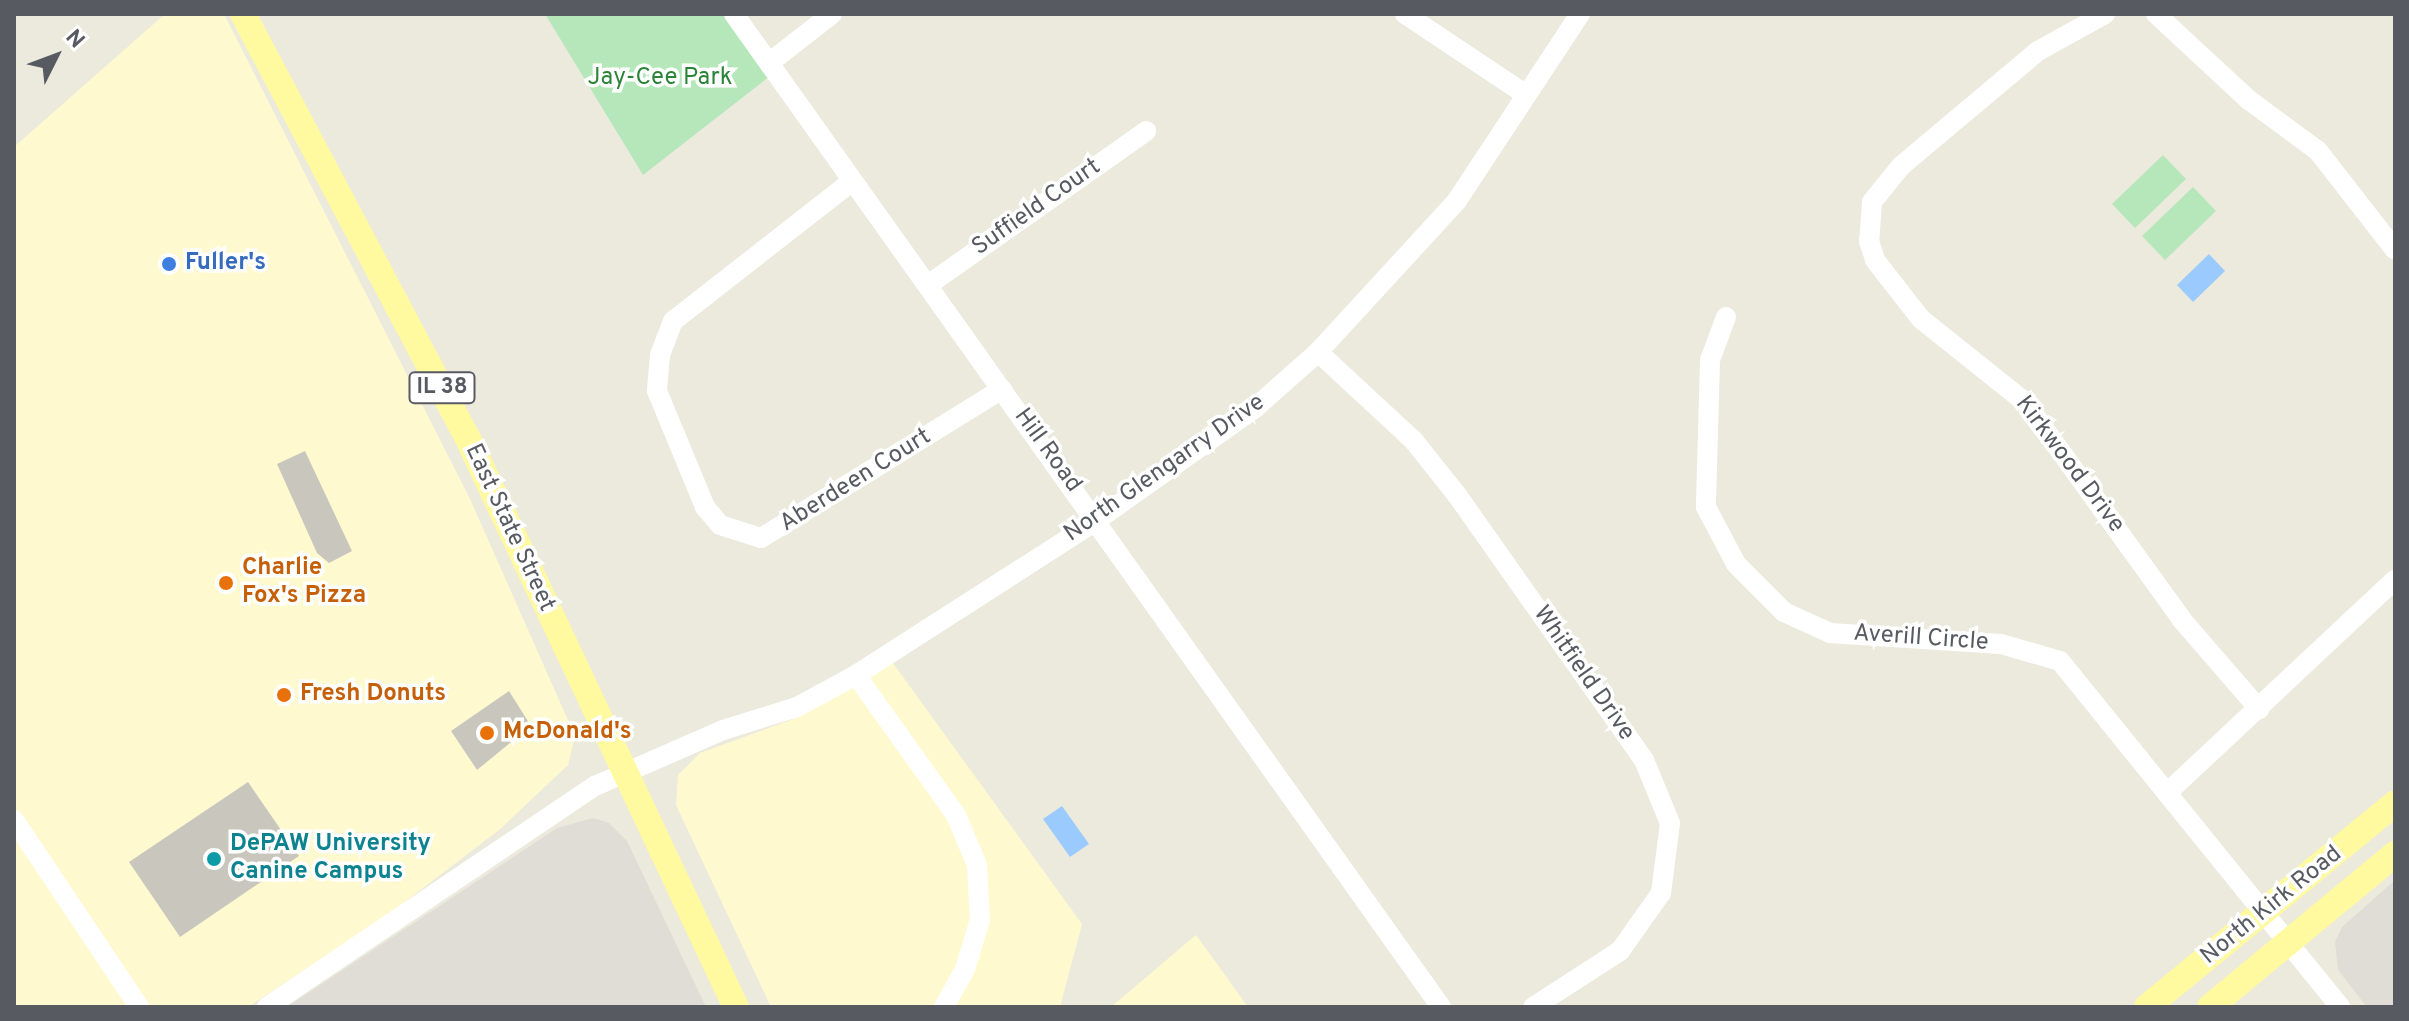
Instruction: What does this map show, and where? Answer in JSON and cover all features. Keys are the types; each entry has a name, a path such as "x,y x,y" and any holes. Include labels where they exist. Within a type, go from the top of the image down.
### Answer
{"main road":[{"name":"East State Street","path":"243,14 463,429 736,1007"},
{"name":"North Kirk Road","path":"2147,1007 2265,916 2395,803"},
{"name":"North Kirk Road","path":"2210,1007 2395,854"}],"street":[{"name":"Hill Road","path":"734,14 1441,1007"},
{"path":"769,63 832,14"},
{"path":"1405,14 1525,94"},
{"name":"North Glengarry Drive","path":"267,1007 625,770 797,707 856,675 1097,520 1255,408 1318,352 1456,202 1580,14"},
{"name":"Kirkwood Drive","path":"2105,14 2038,51 1901,166 1872,202 1869,241 1875,260 1921,319 2025,402 2182,620 2259,709"},
{"path":"2156,14 2249,100 2318,151 2395,250"},
{"name":"Suffield Court","path":"928,285 1146,131"},
{"name":"Aberdeen Court","path":"851,182 673,321 660,355 657,391 705,507 720,525 761,538 1002,389"},
{"name":"Averill Circle","path":"1726,317 1710,360 1706,507 1723,544 1764,594 1830,633 2044,652 2089,692 2340,1007"},
{"name":"Whitfield Drive","path":"1318,352 1414,441 1457,495 1644,760 1670,823 1661,893 1620,951 1533,1007"},
{"path":"2167,793 2395,580"},
{"path":"856,675 956,815 977,865 980,920 965,969 944,1007"},
{"path":"14,820 139,1007"}],"shaded area":[{"path":"165,14 224,14 470,499 575,736 568,765 499,830 389,914 248,1007 146,1007 14,815 14,147"},
{"path":"890,659 1082,924 1060,1007 771,1007 676,805 678,775 700,753 796,718"},
{"path":"593,818 609,823 627,841 706,1007 287,1007 557,828"},
{"path":"14,826 130,1007 14,1007"},
{"path":"2395,880 2395,1007 2367,1007 2338,970 2335,942 2342,927"},
{"path":"1196,935 1248,1007 1111,1007"}],"green space":[{"name":"Jay-Cee Park","path":"545,14 725,14 770,76 643,175"},
{"path":"2163,155 2186,179 2135,228 2112,204"},
{"path":"2193,187 2216,211 2165,260 2142,236"}],"water":[{"path":"2209,254 2225,271 2193,302 2177,285"},
{"path":"1062,806 1089,844 1070,857 1043,819"}],"building":[{"path":"305,451 352,551 329,563 317,553 277,464"},
{"name":"McDonald's","path":"509,691 531,726 477,770 451,731"},
{"name":"DePAW University Canine Campus","path":"248,782 299,856 180,937 129,862"}],"place":[{"name":"Fuller's","path":"169,264"},
{"name":"Charlie Fox's Pizza","path":"226,583"},
{"name":"Fresh Donuts","path":"284,695"},
{"name":"McDonald's","path":"487,733"},
{"name":"DePAW University Canine Campus","path":"214,859"}]}
